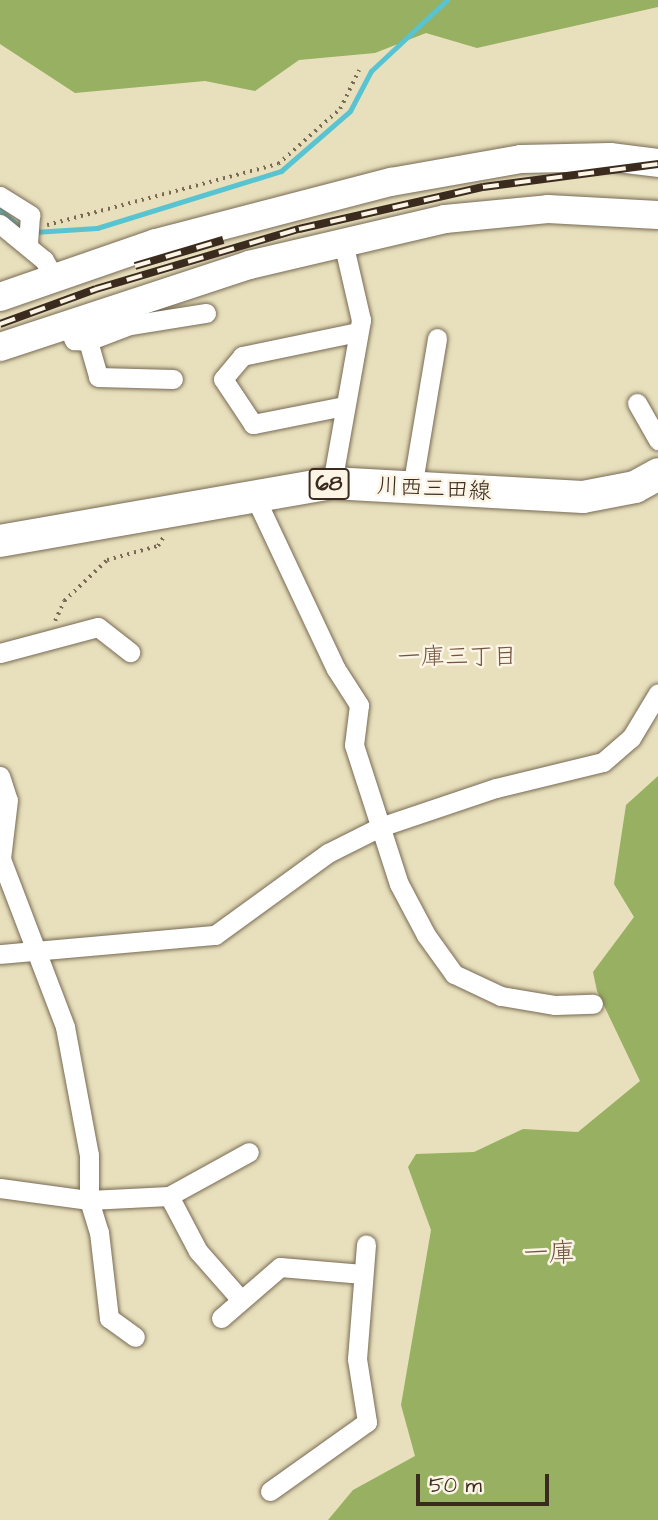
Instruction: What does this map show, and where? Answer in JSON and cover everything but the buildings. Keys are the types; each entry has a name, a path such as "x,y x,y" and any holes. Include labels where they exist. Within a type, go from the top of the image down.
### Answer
{"main road":[{"name":"川西三田線","path":"0,541 332,483 583,497 635,487 658,474"}],"street":[{"path":"0,297 54,277 236,220 437,173 554,157 658,163"},
{"path":"0,196 30,215 28,244"},
{"path":"0,347 66,323 249,265 445,219 517,210 658,215"},
{"path":"0,224 28,244 54,277 66,323 74,340 88,341 130,325 206,313"},
{"path":"332,483 361,320 343,242"},
{"path":"344,406 253,424 223,379 242,356 358,332"},
{"path":"412,488 437,338"},
{"path":"88,341 98,377 173,379"},
{"path":"637,403 658,440"},
{"path":"254,495 336,669 359,705 355,746 399,884 426,935 454,974 502,996 555,1005 593,1004"},
{"path":"0,653 47,638 98,627 131,652"},
{"path":"0,954 215,936 328,853 380,827 496,788 603,762 631,738 658,692"},
{"path":"0,776 8,800 1,859 65,1027 89,1155 89,1199 99,1232 109,1318 135,1337"},
{"path":"0,1188 89,1199 169,1196 249,1152"},
{"path":"169,1196 198,1251 241,1300"},
{"path":"270,1491 367,1422 357,1359 366,1244"},
{"path":"221,1318 279,1267 363,1274"}],"path":[{"path":"30,215 47,225 278,164 340,109 359,70"},
{"path":"47,638 64,601 107,560 158,546 182,508"}],"green space":[{"path":"0,0 658,0 658,7 477,48 426,33 375,53 299,60 255,91 205,81 75,93 0,44"},
{"path":"658,776 658,1520 328,1520 353,1490 415,1456 401,1405 431,1230 408,1167 416,1154 474,1152 523,1129 578,1132 640,1081 597,991 593,972 634,917 614,884 626,805"}],"waterway":[{"path":"34,232 97,228 281,171 350,111 371,71 447,0"},
{"path":"0,210 24,231"}],"railway":[{"path":"0,324 96,289 299,229 483,187 658,164"},
{"path":"135,266 223,240"}],"district":[{"name":"一庫三丁目","path":"457,658"},
{"name":"一庫","path":"549,1254"}]}
